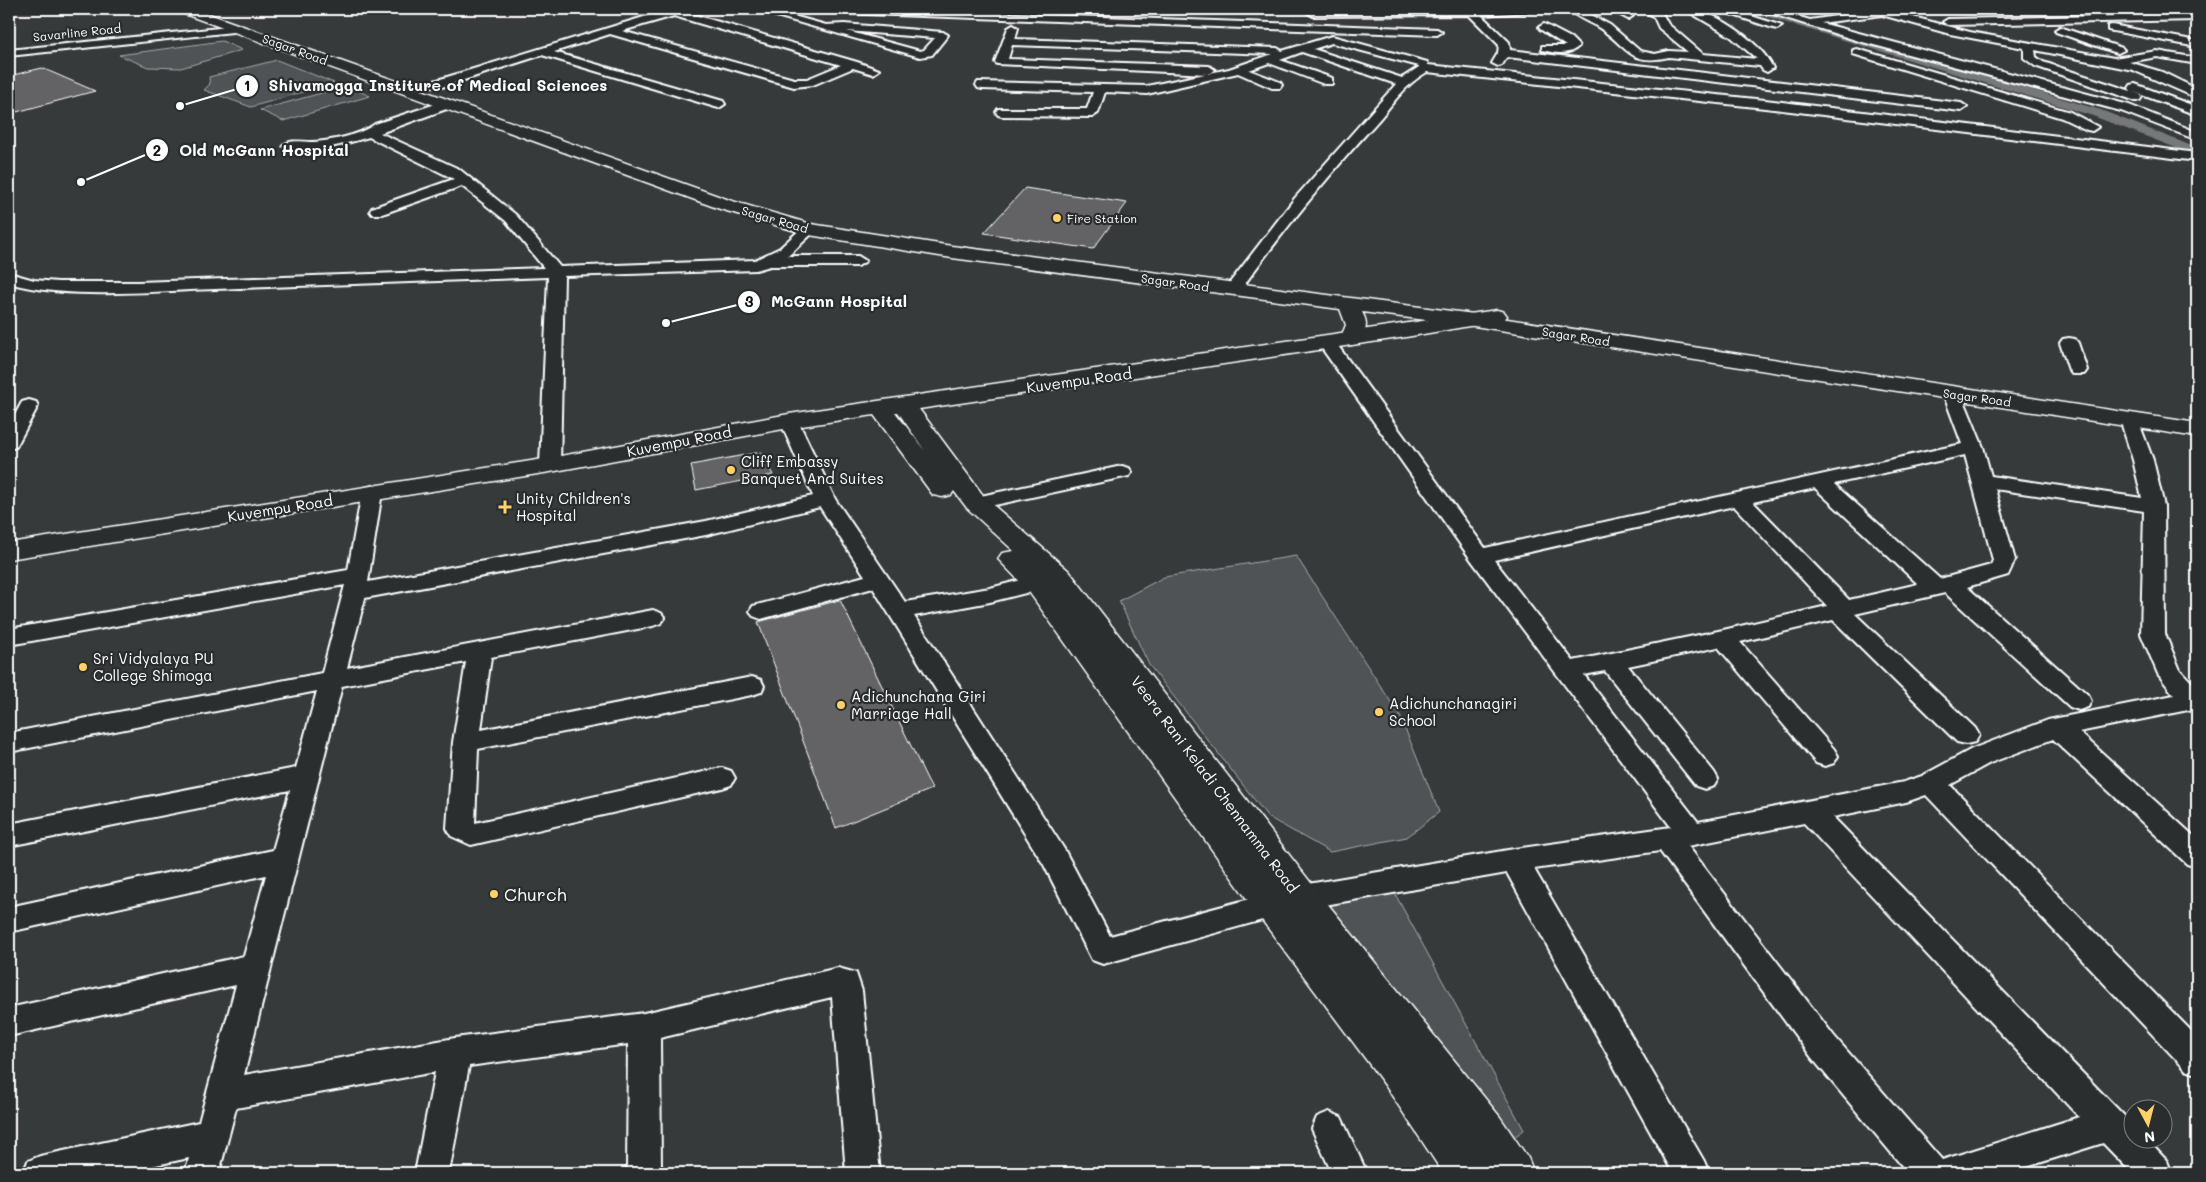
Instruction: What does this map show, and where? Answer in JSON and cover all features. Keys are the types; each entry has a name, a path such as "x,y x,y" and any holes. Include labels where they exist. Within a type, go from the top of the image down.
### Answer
{"main road":[{"name":"Sagar Road","path":"184,9 726,205 809,229 952,252 1497,316 2197,419"},
{"name":"Sagar Road","path":"213,9 438,84 684,178 760,203 882,227 1348,305 1474,320 2197,430"},
{"path":"1348,305 1358,322 1351,339"},
{"name":"Kuvempu Road","path":"9,551 550,465 789,421 1327,343 1497,316"},
{"path":"893,407 952,472 976,502 1048,580 1287,901 1468,1173"},
{"path":"893,407 950,501 1048,580"},
{"name":"Veera Rani Keladi Chennamma Road","path":"1287,901 1485,1131 1513,1173"}],"street":[{"path":"438,84 674,12 695,9"},
{"path":"757,9 825,28 922,54 928,54 943,35 854,28 825,28"},
{"path":"812,9 972,12 1017,18 1265,26 1325,32 1378,30 1437,37 1421,10"},
{"path":"1147,90 1149,67 1154,47 1165,23 1167,9"},
{"path":"1311,11 1530,9"},
{"path":"1573,9 1606,27 1636,54 1655,57 1662,54 1699,56 1766,63"},
{"path":"1614,9 1628,16"},
{"path":"1646,9 1658,15 1663,26 1699,56"},
{"path":"1689,9 1720,24 1744,41 1766,63 1767,84 1765,104"},
{"path":"1720,9 1802,34"},
{"path":"1762,9 1863,39 2125,108 2197,136"},
{"path":"1808,22 1879,14 1901,18 2044,9"},
{"path":"2104,9 2197,10"},
{"path":"1367,10 1378,30"},
{"path":"1470,10 1505,48 1651,70 1961,106"},
{"path":"1311,11 1325,32 1425,63 1491,75 1765,104 2197,157"},
{"path":"674,12 873,70"},
{"path":"1259,12 1265,26"},
{"path":"1821,26 1879,14 1929,35 1955,42 2030,48 2114,62 2185,86 2197,94"},
{"path":"1932,17 1980,20 2197,17"},
{"path":"1932,17 2030,48"},
{"path":"1017,18 1001,62 1235,70 1276,85"},
{"path":"2165,25 2189,29"},
{"path":"1505,48 1572,49 1573,46 1567,40 1544,27"},
{"path":"2108,28 2197,44"},
{"name":"Savarline Road","path":"9,53 238,29"},
{"path":"2060,30 2138,57"},
{"path":"610,31 794,83 809,82 853,64"},
{"path":"982,85 1147,90 1186,83 1298,50 1325,32"},
{"path":"800,49 848,34"},
{"path":"1008,42 1298,50 1404,83"},
{"path":"1491,75 1505,48"},
{"path":"2030,48 2030,58 2039,64 2197,120"},
{"path":"1847,49 2066,115 2096,128 2053,124"},
{"path":"543,52 719,104"},
{"path":"2114,62 2157,54 2197,60"},
{"path":"1648,91 1655,57"},
{"path":"1268,59 1328,81"},
{"path":"1236,285 1338,155 1404,83 1425,63"},
{"path":"2022,66 2039,64"},
{"path":"2151,73 2197,82"},
{"path":"2135,88 2197,111"},
{"path":"1002,112 1092,113 1094,112 1100,89"},
{"path":"290,146 319,146 373,132 380,127 448,104"},
{"path":"2179,129 2197,125"},
{"path":"373,132 376,137 454,172 465,180 511,218 556,272 550,465"},
{"path":"2164,138 2197,144"},
{"path":"377,211 465,180"},
{"path":"9,278 33,285 58,287 138,287 756,265 771,261 784,254 809,229"},
{"path":"771,261 858,261"},
{"path":"1327,343 1480,556 1569,670 1823,1047 1930,1173"},
{"path":"2069,343 2078,370"},
{"path":"1569,670 1723,638 1943,586 2000,570 2004,560 1973,447 1952,393"},
{"path":"9,409 29,406 9,443"},
{"path":"2128,419 2143,460 2154,506 2152,634 2170,674 2195,701"},
{"path":"789,421 825,499 876,580 899,611 1054,857 1103,951 1287,901 1514,860 1680,836 1906,792 1931,783 1981,756 2057,727 2195,701"},
{"path":"1480,556 1973,447"},
{"path":"976,502 1122,472"},
{"path":"1819,481 2079,701"},
{"path":"1982,482 2154,506"},
{"path":"202,1173 357,583 372,492"},
{"path":"9,637 706,528 825,499"},
{"path":"1738,499 1841,610 1966,736"},
{"path":"761,611 876,580"},
{"path":"899,611 990,595 1048,580"},
{"path":"9,742 653,618"},
{"path":"1723,638 1826,756"},
{"path":"480,651 466,742 462,828 471,834 722,778"},
{"path":"1610,662 1705,779"},
{"path":"466,742 752,686"},
{"path":"2057,727 2197,856"},
{"path":"9,835 307,776"},
{"path":"1931,783 2197,1059"},
{"path":"1810,811 2154,1173"},
{"path":"9,919 285,859"},
{"path":"1514,860 1692,1173"},
{"path":"9,1022 256,967"},
{"path":"223,1095 455,1053 644,1027 838,982 845,983 863,1173"},
{"path":"644,1027 644,1173"},
{"path":"432,1173 455,1053"},
{"path":"1953,1173 2108,1125"},
{"path":"1329,1129 1350,1173"},
{"path":"40,1173 212,1136"}],"shaded area":[{"path":"222,41 242,50 181,68 148,67 119,55"},
{"path":"277,60 334,83 251,107 204,90 210,84 209,77"},
{"path":"347,86 370,96 283,121 260,110"},
{"path":"1296,556 1400,716 1439,812 1407,837 1330,852 1268,817 1149,665 1119,601 1164,577"},
{"path":"1394,892 1524,1130 1511,1139 1326,904"}],"building":[{"path":"42,68 95,91 9,114 9,76"},
{"name":"Fire Station","path":"1025,188 1127,203 1093,249 984,233"},
{"name":"Cliff Embassy Banquet And Suites","path":"761,452 773,475 696,490 691,465"},
{"name":"Adichunchana Giri Marriage Hall","path":"840,600 932,789 836,828 758,622"}],"waterway":[{"path":"1747,9 2097,113 2197,152"}],"place":[{"name":"Shivamogga Institure of Medical Sciences","path":"180,106"},
{"name":"Old McGann Hospital","path":"81,182"},
{"name":"Fire Station","path":"1057,218"},
{"name":"McGann Hospital","path":"666,323"},
{"name":"Cliff Embassy Banquet And Suites","path":"731,470"},
{"name":"Unity Children's Hospital","path":"505,507"},
{"name":"Sri Vidyalaya PU College Shimoga","path":"83,667"},
{"name":"Adichunchana Giri Marriage Hall","path":"841,705"},
{"name":"Adichunchanagiri School","path":"1379,712"},
{"name":"Church","path":"494,894"}]}
